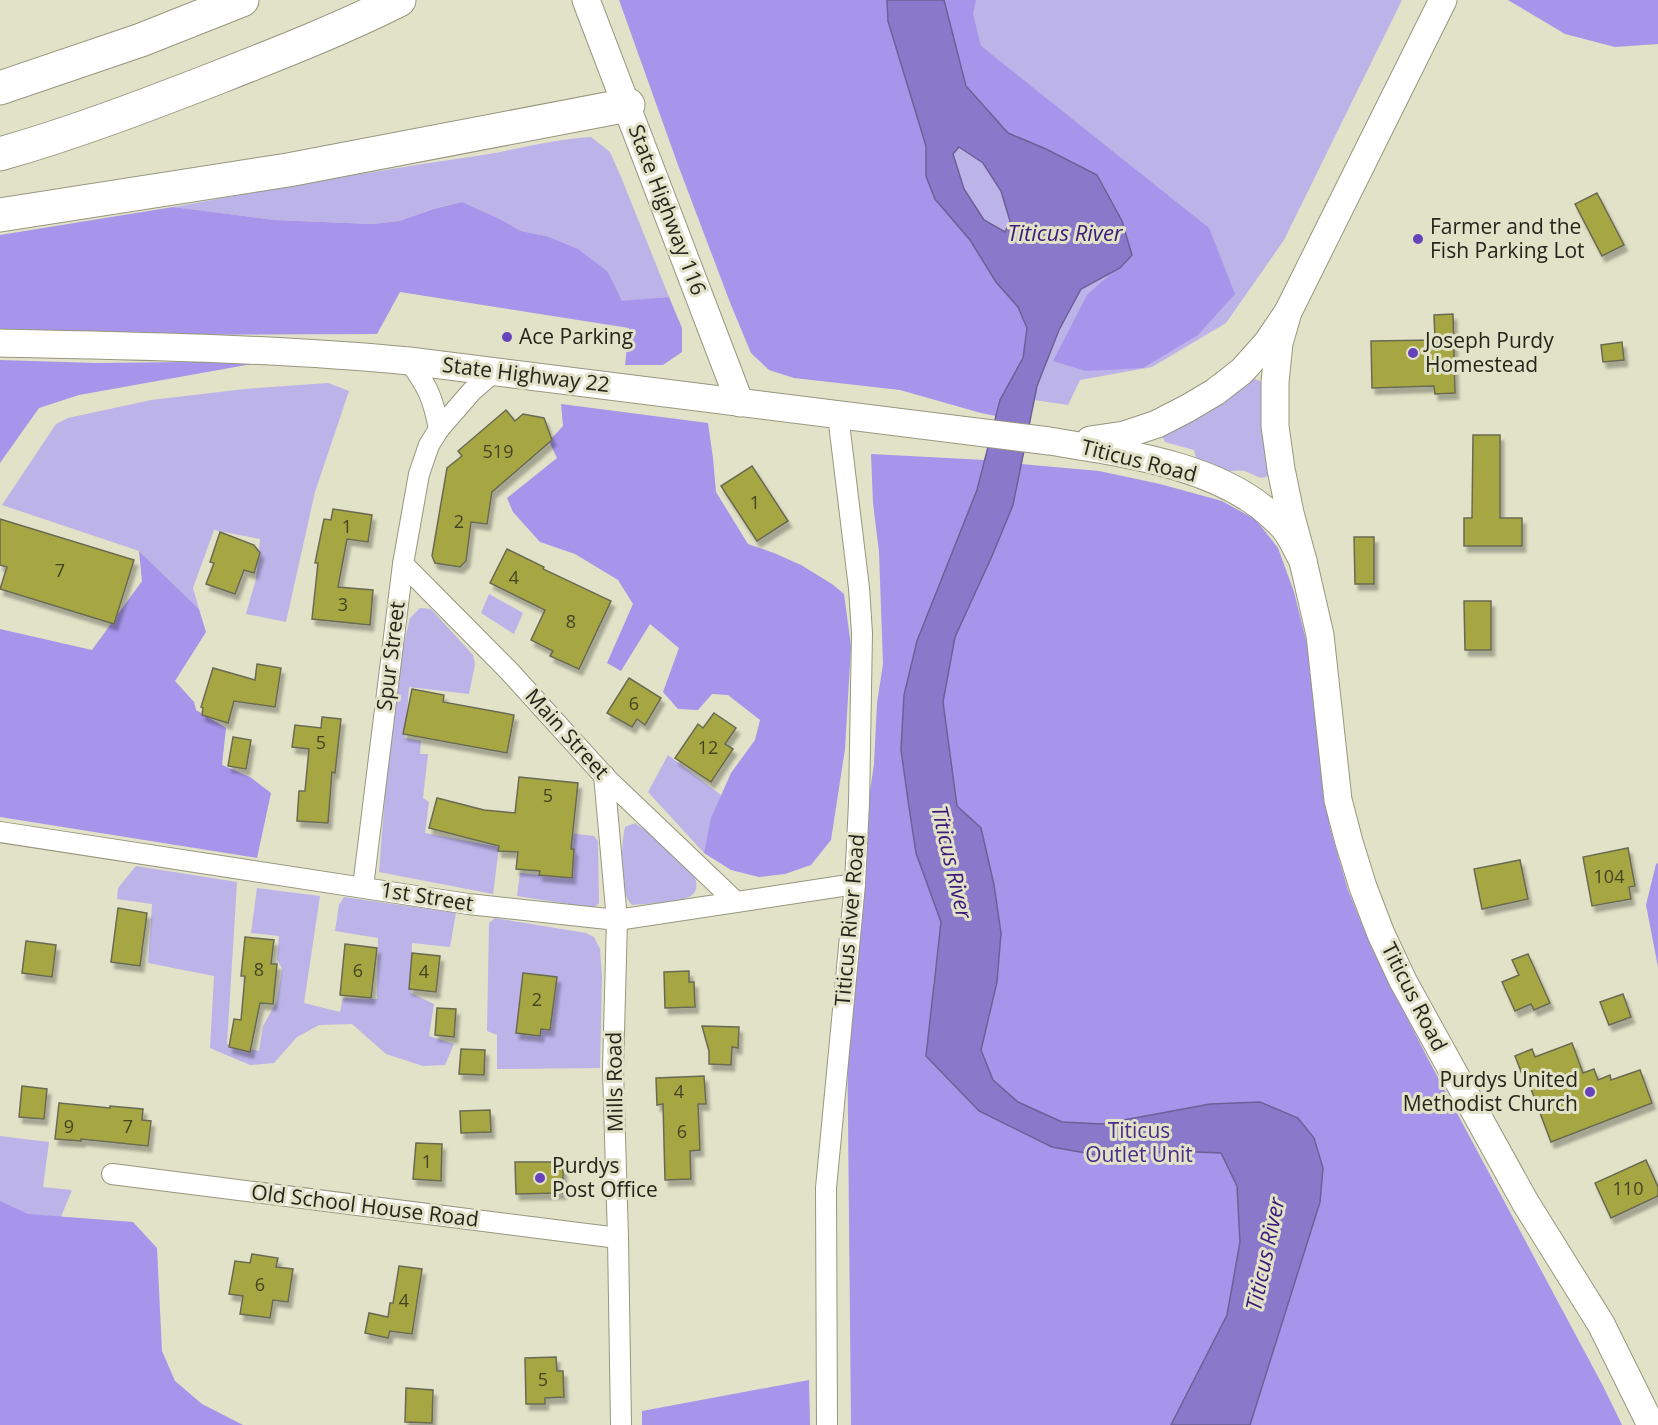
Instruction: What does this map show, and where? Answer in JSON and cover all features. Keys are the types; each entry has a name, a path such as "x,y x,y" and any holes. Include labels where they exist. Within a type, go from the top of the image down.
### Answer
{"highway":[{"path":"0,88 141,40 242,0"},
{"path":"0,154 154,102 272,56 399,0"},
{"path":"0,215 288,170 628,105"}],"main road":[{"path":"1049,441 1090,441 1124,435 1157,424 1215,392 1242,371 1267,343 1288,312 1443,0"},
{"name":"State Highway 116","path":"590,9 740,403"},
{"name":"Titicus Road","path":"1288,312 1279,344 1275,382 1275,426 1290,513 1320,635 1338,800 1363,887 1402,981 1525,1202 1601,1324 1651,1425"},
{"name":"State Highway 22","path":"0,343 340,354 495,371 1049,441"},
{"name":"Titicus Road","path":"1049,441 1156,461 1201,475 1232,488 1260,505 1285,529 1303,561"}],"street":[{"path":"410,361 425,382 434,403 439,429"},
{"name":"Spur Street","path":"363,887 403,564 419,474 429,445 439,429 472,391 495,371"},
{"name":"Titicus River Road","path":"827,1425 826,1188 855,884 862,633 859,588 838,415"},
{"name":"Main Street","path":"403,564 510,672 604,775 735,901"},
{"name":"Mills Road","path":"604,775 617,920 613,1070 621,1425"},
{"name":"1st Street","path":"0,832 468,903 617,920 855,884"},
{"name":"Old School House Road","path":"112,1174 618,1238"}],"shaded area":[{"path":"619,0 887,0 888,21 926,146 926,176 935,199 970,240 996,282 1018,307 1027,328 1023,358 1000,400 996,416 900,390 794,378 769,370 751,353 678,165"},
{"path":"630,0 1402,0 1284,240 1226,323 1152,367 1080,380 1068,405 774,361"},
{"path":"944,0 976,0 973,14 981,46 1209,228 1235,294 1198,335 1143,368 1086,371 1053,361 1087,295 1132,255 1046,149 1008,133 966,86"},
{"path":"1508,0 1658,0 1658,44 1615,47 1565,34"},
{"path":"591,137 610,152 669,297 622,302 608,272 546,236 521,231 462,202 432,209 399,221 372,224 275,220 173,207 550,142"},
{"path":"462,202 521,231 546,236 578,249 608,272 622,301 669,297 682,328 682,352 663,365 625,365 629,328 400,292 377,334 135,335 0,330 0,235 173,207 275,220 372,224 399,221"},
{"path":"0,360 96,363 268,361 79,395 39,408 0,463"},
{"path":"1255,379 1260,381 1262,386 1270,474 1264,478 1240,471 1201,475 1194,450 1165,442 1162,435 1248,381"},
{"path":"328,383 349,391 315,492 286,622 246,614 256,579 260,539 214,530 193,588 199,609 139,551 2,505 56,424 68,418 151,400 245,389"},
{"path":"561,404 708,423 716,492 748,544 801,565 844,594 851,646 845,749 831,840 811,865 785,874 759,877 731,870 704,853 711,818 731,773 755,740 760,720 728,695 712,694 698,710 678,709 663,692 679,648 650,624 621,671 607,663 633,604 618,580 575,554 540,542 513,512 507,498 557,458 549,441 563,426"},
{"path":"871,454 985,460 977,490 917,641 904,695 901,750 916,853 941,922 933,986 979,1111 1171,1151 1221,1152 1237,1186 1240,1242 1227,1315 1171,1425 851,1425 847,1017 867,811 874,764 877,703 883,664 879,552 873,503"},
{"path":"1021,464 1099,471 1160,484 1222,501 1256,520 1278,548 1294,592 1307,644 1330,828 1348,890 1372,949 1427,1057 1622,1425 1250,1425 1320,1202 1210,1104 1102,1124 1062,1122 1018,1102 993,1080 981,1050 997,982 1001,933 994,885 981,828 957,806 943,702 955,637 1013,505"},
{"path":"139,551 199,609 206,632 175,681 194,702 196,710 226,728 222,765 250,777 271,793 257,858 0,817 0,629 92,650 142,581"},
{"path":"489,594 523,613 514,634 481,613"},
{"path":"420,608 431,609 473,655 475,664 469,694 409,687 405,738 421,741 420,754 428,754 423,798 429,802 425,833 499,847 493,894 379,872 390,732 403,647 410,618"},
{"path":"668,755 721,795 704,853 648,792"},
{"path":"635,823 651,834 693,874 696,885 691,896 671,901 632,905 624,890 622,845 625,827"},
{"path":"535,829 594,836 598,841 599,903 594,908 517,896 520,873 558,877 572,865"},
{"path":"1658,863 1658,967 1646,905"},
{"path":"136,866 237,882 227,1044 259,1051 263,1026 277,1001 282,968 277,960 279,936 251,933 257,888 320,896 304,1003 340,1012 343,998 377,999 378,938 335,931 339,905 344,897 456,913 450,947 412,943 411,993 434,1004 429,1036 454,1044 445,1065 423,1066 386,1054 352,1024 319,1025 297,1037 274,1063 250,1065 210,1048 214,976 148,963 152,904 117,899 118,888"},
{"path":"495,918 586,933 594,937 600,949 602,977 600,1068 497,1069 497,1035 487,1031 489,923"},
{"path":"0,1136 49,1142 43,1187 72,1190 0,1365"},
{"path":"0,1201 28,1214 133,1222 157,1248 162,1351 175,1381 202,1404 243,1425 0,1425"},
{"path":"809,1380 810,1425 642,1425 642,1411"}],"water":[{"name":"Titicus River","path":"887,0 944,0 966,86 1008,133 1097,175 1122,221 1132,255 1120,268 1081,289 1059,330 1037,386 1013,505 955,637 943,702 957,806 981,828 994,885 1001,933 997,982 981,1050 993,1080 1018,1102 1062,1122 1102,1124 1210,1104 1260,1102 1298,1118 1314,1138 1323,1168 1320,1202 1250,1425 1171,1425 1227,1315 1240,1242 1237,1186 1221,1153 1171,1151 1108,1157 1052,1147 979,1111 926,1056 941,922 916,853 901,750 904,695 917,641 977,490 1000,400 1023,358 1027,328 1018,307 996,282 970,240 935,199 926,176 926,146 888,21","holes":["959,147 983,163 1001,191 1010,221 1005,232 984,220 964,189 953,154"]}],"building":[{"path":"1597,193 1624,245 1602,256 1575,204"},
{"name":"Joseph Purdy Homestead","path":"1453,314 1455,393 1435,394 1434,386 1372,388 1371,341 1435,340 1434,315"},
{"path":"1622,342 1624,360 1603,362 1601,345"},
{"path":"506,410 515,421 523,414 544,418 552,440 492,492 487,524 471,522 466,561 460,567 435,563 432,556 447,468 462,456 458,451"},
{"path":"1473,435 1500,435 1500,518 1522,518 1522,546 1464,546 1464,518 1472,518"},
{"path":"752,466 788,521 757,541 721,486"},
{"path":"333,509 372,515 368,542 347,539 338,587 373,590 370,625 312,619 318,563 315,563 324,519 331,520"},
{"path":"0,519 134,560 114,624 0,589 7,567 0,565"},
{"path":"220,532 254,545 260,553 254,573 244,570 235,594 206,584 214,563 210,562"},
{"path":"1354,537 1374,537 1374,584 1355,584"},
{"path":"507,549 611,601 579,669 550,656 553,651 531,640 545,610 490,583"},
{"path":"1464,601 1491,601 1491,650 1465,650"},
{"path":"257,664 281,668 275,707 234,701 228,723 202,715 203,708 201,707 213,668 255,680"},
{"path":"629,678 661,698 645,725 637,719 632,727 607,713"},
{"path":"412,689 444,695 443,702 514,715 507,753 403,734"},
{"path":"714,713 736,728 725,744 733,749 711,782 675,758 698,724 703,728"},
{"path":"322,717 341,719 335,773 332,772 328,823 297,821 299,791 305,791 309,749 292,747 295,725 321,728"},
{"path":"233,737 251,740 246,769 228,766"},
{"path":"519,777 578,783 571,849 574,849 572,878 539,875 540,871 516,869 518,852 498,851 499,846 429,828 437,798 484,810 515,813"},
{"path":"1628,848 1635,886 1629,887 1631,899 1592,906 1583,857"},
{"path":"1520,860 1528,899 1482,909 1474,869"},
{"path":"118,908 147,913 140,966 111,962"},
{"path":"245,937 274,940 271,964 277,964 273,1004 260,1003 250,1052 229,1047 234,1019 241,1020 245,976 241,976"},
{"path":"26,941 56,945 52,977 22,973"},
{"path":"345,944 377,948 371,998 340,995"},
{"path":"412,953 440,956 436,992 409,989"},
{"path":"1528,954 1550,1003 1534,1010 1531,1004 1515,1011 1502,982 1519,975 1512,960"},
{"path":"689,971 689,982 694,982 695,1007 665,1008 664,972"},
{"path":"523,973 557,977 550,1030 541,1029 540,1036 516,1033"},
{"path":"1623,994 1631,1017 1609,1025 1600,1002"},
{"path":"437,1008 456,1009 454,1037 435,1035"},
{"path":"702,1026 739,1027 738,1048 732,1047 731,1065 709,1064 709,1051"},
{"name":"Purdys United Methodist Church","path":"1572,1043 1583,1073 1594,1069 1598,1080 1610,1075 1611,1080 1640,1070 1652,1103 1551,1142 1525,1073 1522,1074 1515,1056 1532,1049 1535,1057"},
{"path":"461,1049 485,1050 484,1075 459,1074"},
{"path":"704,1076 706,1104 698,1104 700,1150 690,1151 691,1179 665,1180 663,1104 657,1105 656,1078"},
{"path":"22,1086 47,1089 44,1119 19,1117"},
{"path":"59,1103 143,1109 142,1120 151,1121 148,1146 81,1139 81,1141 55,1139"},
{"path":"490,1110 491,1132 461,1133 460,1111"},
{"path":"416,1143 442,1144 441,1181 413,1179"},
{"path":"1646,1160 1658,1187 1658,1196 1611,1218 1595,1183"},
{"path":"515,1162 563,1162 563,1193 516,1194"},
{"path":"252,1254 278,1258 276,1267 293,1269 288,1302 273,1300 270,1318 240,1314 243,1296 229,1294 235,1261 250,1263"},
{"path":"399,1266 422,1269 412,1334 390,1331 388,1338 365,1333 369,1313 388,1317 390,1303 393,1303"},
{"path":"556,1357 557,1371 563,1371 564,1397 545,1398 545,1404 526,1404 525,1358"},
{"path":"406,1388 433,1390 432,1423 405,1422"}],"place":[{"name":"Farmer and the Fish Parking Lot","path":"1418,239"},
{"name":"Ace Parking","path":"507,337"},
{"name":"Joseph Purdy Homestead","path":"1413,353"},
{"name":"Purdys United Methodist Church","path":"1590,1092"},
{"name":"Purdys Post Office","path":"540,1178"}],"park label":[{"name":"Titicus Outlet Unit","path":"1139,1143"}]}
